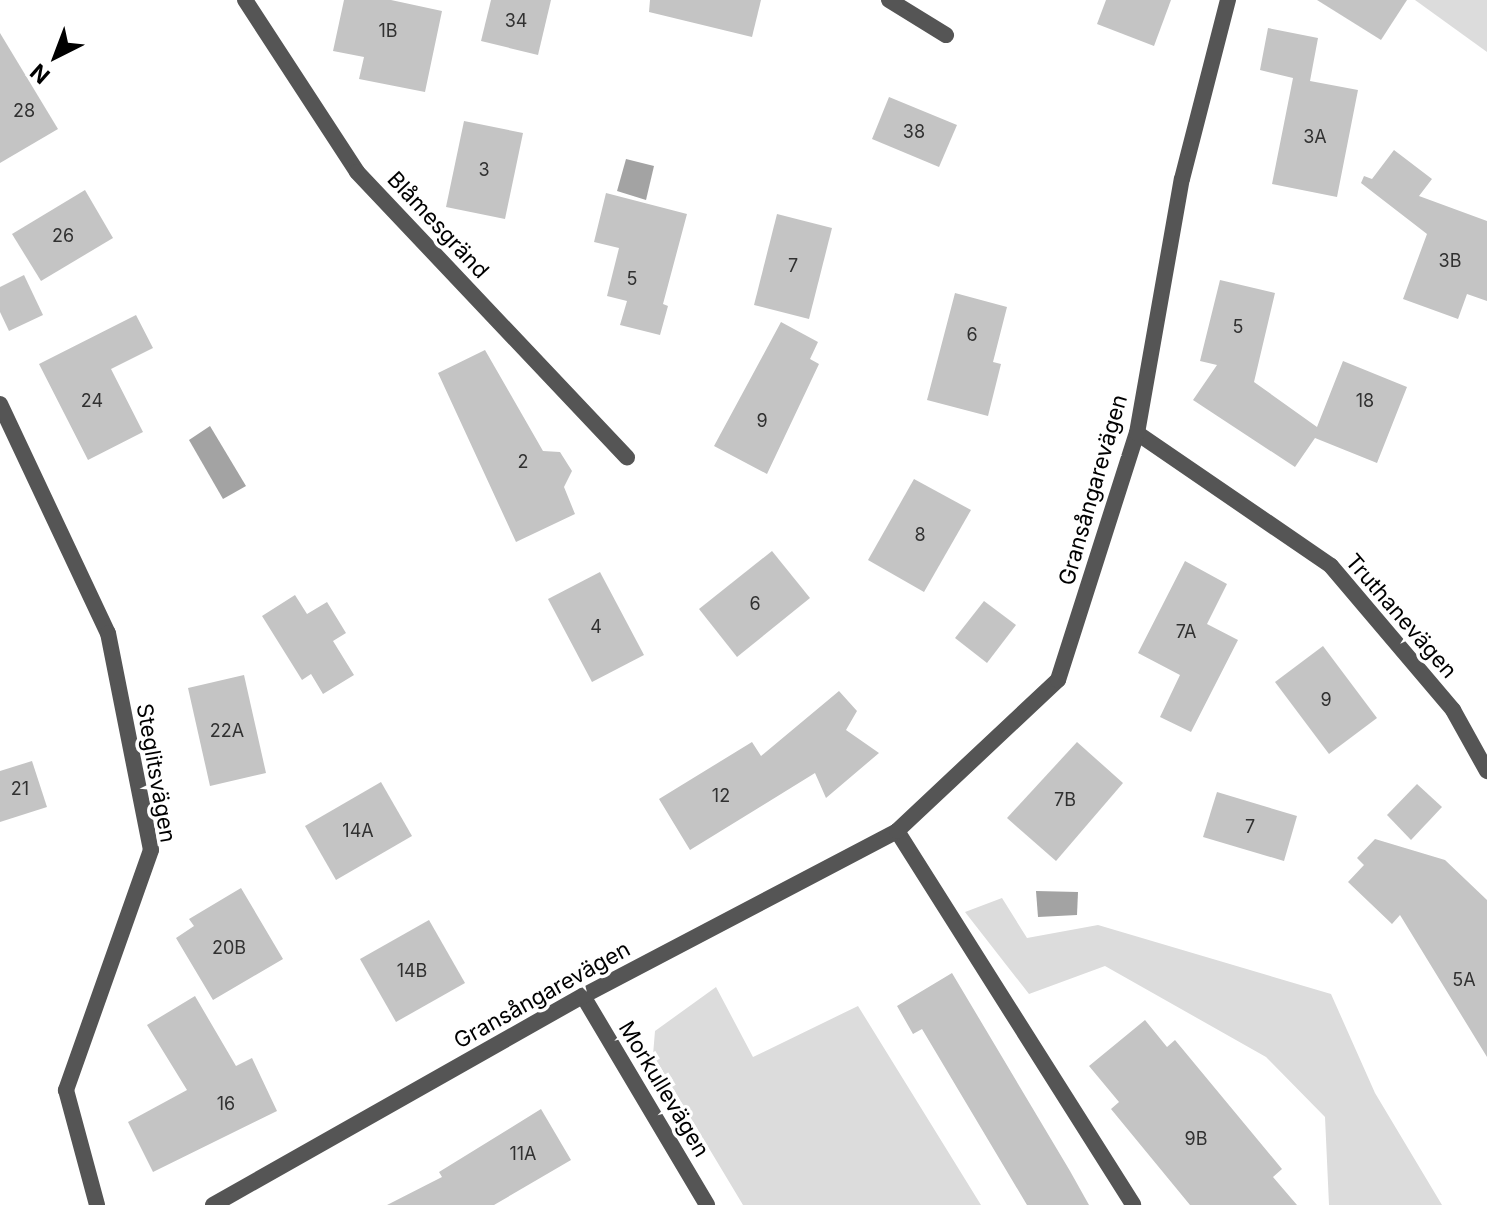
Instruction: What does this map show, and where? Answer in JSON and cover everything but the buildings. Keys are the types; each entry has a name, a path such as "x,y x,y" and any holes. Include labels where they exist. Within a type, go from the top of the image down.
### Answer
{"street":[{"name":"Blåmesgränd","path":"245,0 357,172 627,458"},
{"path":"889,0 946,35"},
{"name":"Gransångarevägen","path":"213,1205 583,996 897,831 1058,680 1137,433 1182,179 1228,0"},
{"name":"Steglitsvägen","path":"0,404 108,633 151,850 66,1090 97,1205"},
{"name":"Truthanevägen","path":"1137,433 1331,566 1453,710 1487,771"},
{"path":"897,831 1133,1205"},
{"name":"Morkullevägen","path":"583,996 707,1205"}],"shaded area":[{"path":"1415,0 1487,0 1487,52"},
{"path":"626,159 654,166 646,200 617,191"},
{"path":"210,426 246,486 223,499 189,440"},
{"path":"1036,891 1078,892 1077,915 1038,917"},
{"path":"1002,898 1027,938 1098,925 1331,994 1375,1093 1442,1205 1329,1205 1325,1117 1266,1057 1105,966 1029,994 965,912"},
{"path":"716,987 753,1057 858,1006 981,1205 743,1205 653,1055 655,1031"}]}
